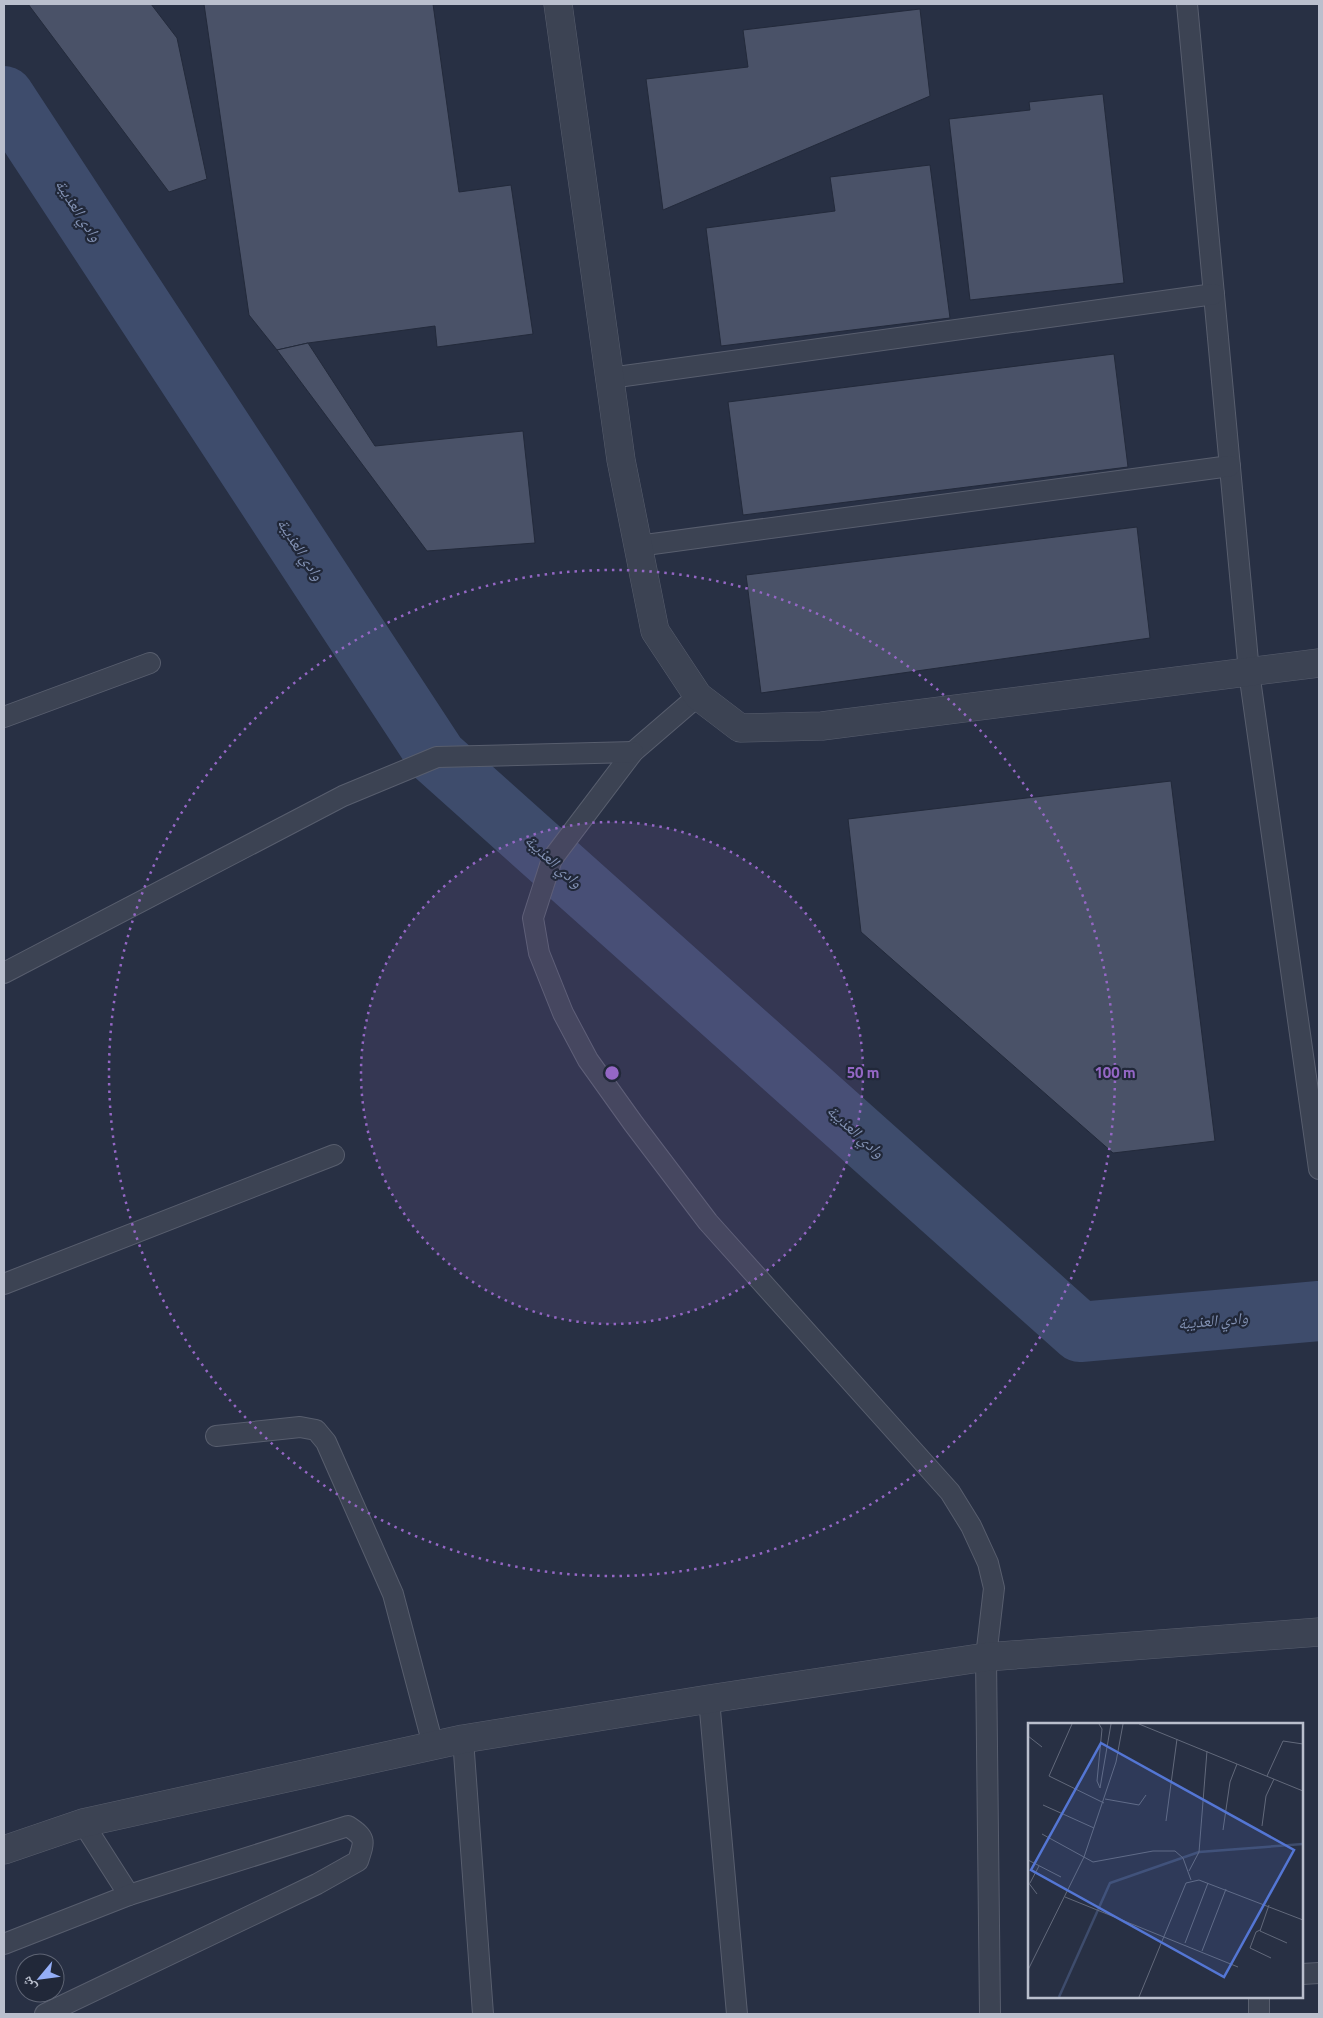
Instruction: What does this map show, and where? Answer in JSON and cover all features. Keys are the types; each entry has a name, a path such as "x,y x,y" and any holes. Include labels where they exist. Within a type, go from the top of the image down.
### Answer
{"street":[{"path":"558,4 621,460 655,631 698,696 740,728 822,726 1319,663"},
{"path":"4,1850 83,1823 463,1739 986,1657 1319,1632"}],"lane":[{"path":"1187,4 1249,672 1319,1169"},
{"path":"610,378 1214,294"},
{"path":"638,546 1230,466"},
{"path":"4,717 150,663"},
{"path":"698,696 633,752 552,859 533,918 539,953 563,1014 588,1060 633,1123 708,1222 950,1492 971,1526 988,1563 994,1588 986,1657 990,2014"},
{"path":"4,972 343,796 438,757 633,752"},
{"path":"4,1284 334,1155"},
{"path":"216,1436 300,1427 316,1430 326,1442 393,1594 432,1745"},
{"path":"709,1699 737,2014"},
{"path":"463,1739 483,2014"},
{"path":"83,1823 129,1895"},
{"path":"4,1944 129,1895 348,1826 361,1835 364,1844 358,1861 317,1884 45,2014"},
{"path":"1303,1974 1319,1973"},
{"path":"1259,1998 1259,2014"}],"building":[{"path":"28,4 151,4 177,38 207,179 169,192"},
{"path":"204,4 433,4 459,192 511,185 533,334 437,347 435,326 308,343 277,350 249,315"},
{"path":"920,9 930,96 663,210 646,79 748,67 743,30"},
{"path":"1103,94 1124,283 970,300 949,119 1030,110 1029,102"},
{"path":"930,165 950,318 721,346 706,228 835,211 830,177"},
{"path":"308,343 375,446 523,431 535,543 427,551 277,350"},
{"path":"1114,354 1128,467 743,515 728,402"},
{"path":"1137,527 1150,638 761,693 746,575"},
{"path":"1171,781 1215,1141 1113,1153 861,932 848,819"}],"waterway":[{"name":"وادي العذيبة","path":"4,96 437,757 1080,1332 1319,1311"}]}
